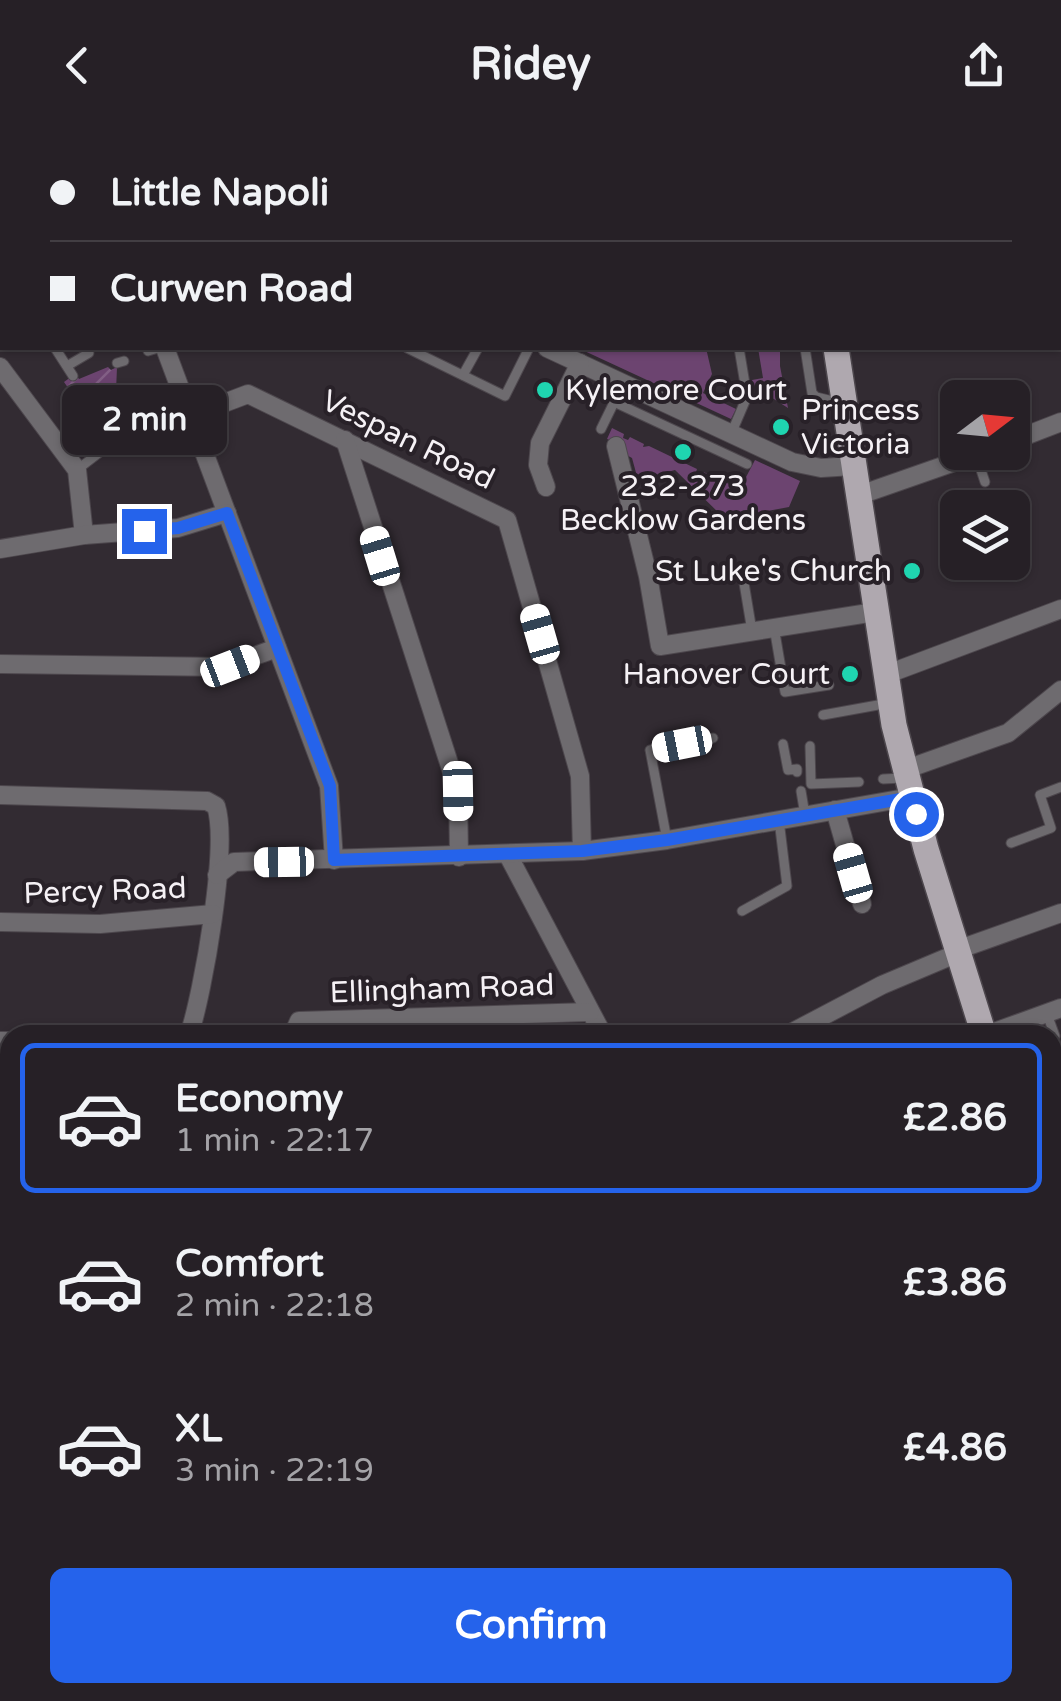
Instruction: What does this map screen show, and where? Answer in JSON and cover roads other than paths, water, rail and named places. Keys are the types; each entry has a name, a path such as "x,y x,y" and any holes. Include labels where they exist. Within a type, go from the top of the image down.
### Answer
{"main road":[{"path":"836,350 901,781 982,1025"}],"street":[{"path":"158,350 188,410 330,786 334,860"},
{"path":"554,350 800,465 853,466"},
{"path":"546,487 538,465 540,443 580,364"},
{"path":"0,367 77,470 84,535"},
{"name":"Vespan Road","path":"188,410 248,394 507,520 580,776 582,851"},
{"path":"1030,434 1061,422"},
{"path":"345,440 458,791 459,857"},
{"path":"616,446 648,576 660,646 875,612"},
{"path":"858,496 940,467"},
{"path":"0,549 84,535 178,528 227,513"},
{"path":"884,676 1061,609"},
{"path":"0,664 224,667 277,648"},
{"name":"Percy Road","path":"217,875 234,862 582,851 835,810 1008,733 1061,690"},
{"path":"0,794 211,802 219,815 217,875 191,1025"},
{"path":"835,810 862,904"},
{"path":"508,856 597,1025"},
{"path":"806,1025 882,985 1061,913"},
{"name":"Percy Road","path":"0,922 100,924 213,914"},
{"path":"1014,1025 1054,1011"},
{"name":"Ellingham Road","path":"326,1025 385,1017 590,1012"}],"lane":[{"path":"56,350 70,371 89,353"},
{"path":"411,350 505,396 527,350"},
{"path":"463,376 477,350"},
{"path":"731,434 749,392 744,384 739,350"},
{"path":"806,350 812,393 844,404"},
{"path":"601,429 622,384"},
{"path":"614,402 747,464"},
{"path":"77,470 134,426 188,410"},
{"path":"982,470 985,482"},
{"path":"743,577 752,631"},
{"path":"774,627 785,692 829,685"},
{"path":"822,715 890,703"},
{"path":"667,840 650,750 713,738"},
{"path":"783,744 788,770 797,772"},
{"path":"810,746 812,784 859,782"},
{"path":"1011,843 1051,828 1040,796 1061,788"},
{"path":"800,791 805,815"},
{"path":"742,911 787,886 779,820"}],"place":[{"name":"Kylemore Court","path":"545,390"},
{"name":"Princess Victoria","path":"781,427"},
{"name":"232-273 Becklow Gardens","path":"683,452"},
{"name":"St Luke's Church","path":"912,571"},
{"name":"Hanover Court","path":"850,674"}]}
